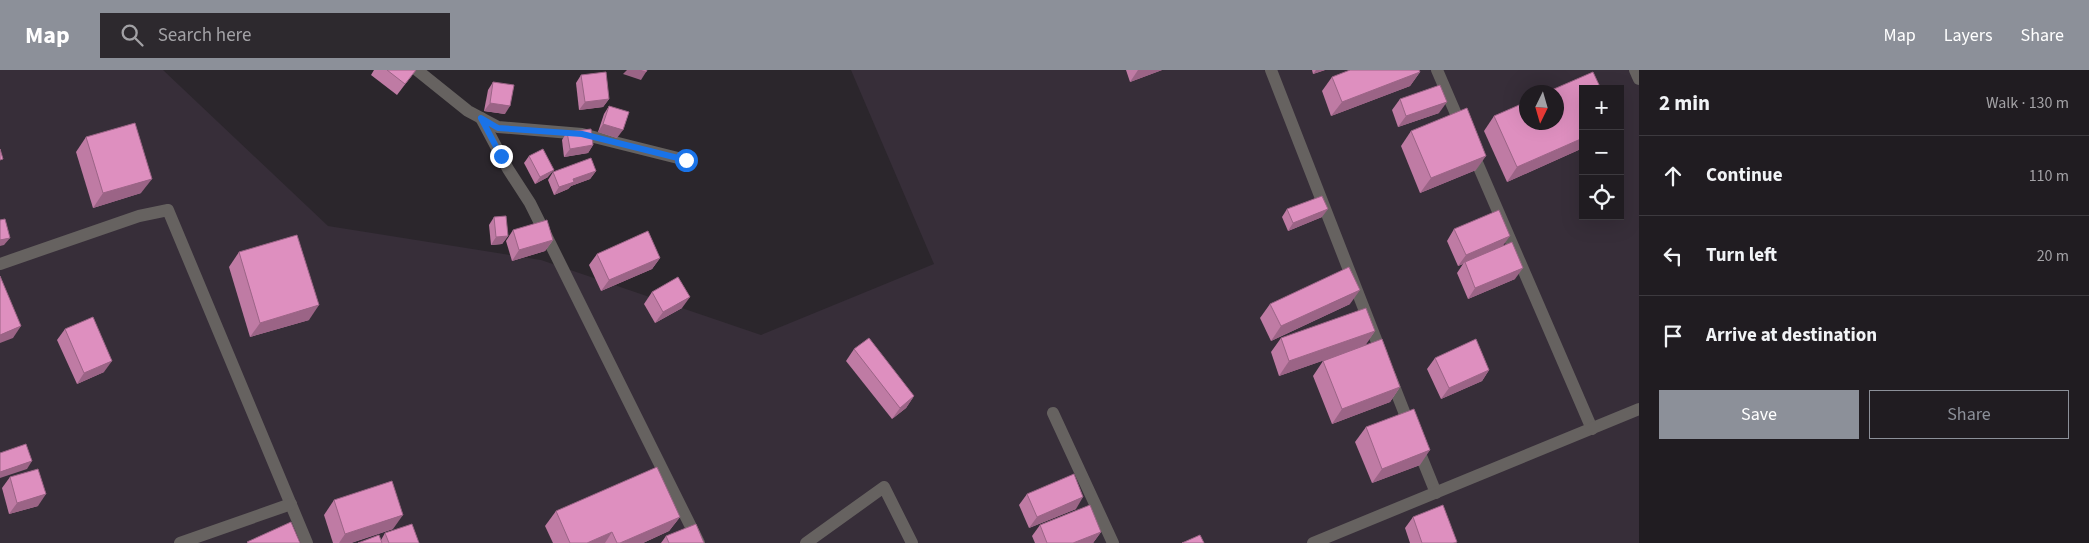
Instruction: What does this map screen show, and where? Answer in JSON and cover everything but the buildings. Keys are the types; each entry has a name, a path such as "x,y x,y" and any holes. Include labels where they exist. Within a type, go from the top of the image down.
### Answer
{"street":[{"path":"417,70 468,111 498,128 582,134 686,160"},
{"path":"1271,70 1436,493"},
{"path":"1437,70 1592,429"},
{"path":"1635,70 1639,79"},
{"path":"481,118 508,169 530,203 699,543"},
{"path":"0,264 139,216 168,210 307,543"},
{"path":"1313,543 1639,409"},
{"path":"1054,413 1114,543"},
{"path":"806,543 884,487 912,543"},
{"path":"180,543 291,504"}],"shaded area":[{"path":"0,70 163,70 328,226 541,260 761,335 934,264 851,70 1639,70 1639,543 0,543"}],"route":[{"path":"501,156 481,118 498,128 582,134 686,160"}]}
